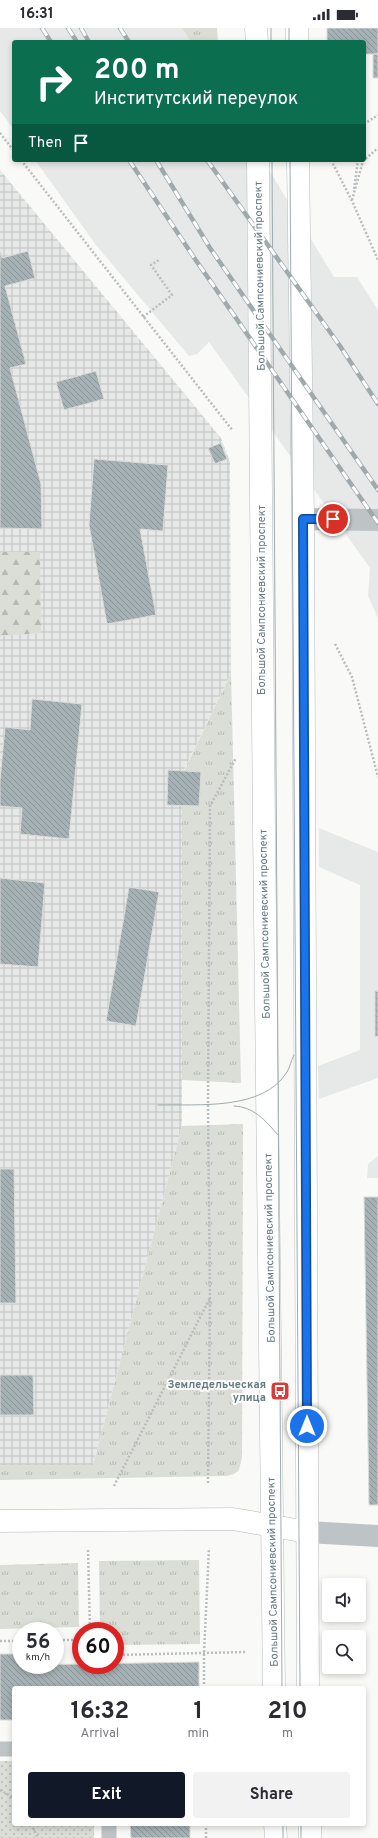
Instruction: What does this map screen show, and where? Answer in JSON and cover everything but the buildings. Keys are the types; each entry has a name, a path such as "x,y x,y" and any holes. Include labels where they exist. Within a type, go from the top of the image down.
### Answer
{"main road":[{"path":"256,28 257,40"},
{"path":"297,28 297,40"},
{"name":"Большой Сампсониевский проспект","path":"258,162 274,1686"},
{"path":"298,162 303,519 308,1686"},
{"path":"0,1521 233,1519 307,1532"},
{"path":"275,1826 276,1838"},
{"path":"310,1826 310,1838"}],"street":[{"path":"303,519 378,520"},
{"path":"307,1532 378,1536"}],"lane":[{"path":"0,1749 12,1749"},
{"path":"110,1826 110,1838"}],"path":[{"path":"366,123 378,115"},
{"path":"0,133 12,148"},
{"path":"366,159 378,148"},
{"path":"23,162 236,434"},
{"path":"332,162 352,201 378,260"},
{"path":"352,201 358,162"},
{"path":"352,201 364,162"},
{"path":"143,317 172,294 150,266 159,260"},
{"path":"335,644 352,677 378,777"},
{"path":"208,1483 210,1298 208,1104 210,806 240,751"},
{"path":"114,1486 210,1298"},
{"path":"204,1686 209,1548"},
{"path":"88,1550 90,1622"},
{"path":"0,1641 12,1641"},
{"path":"124,1655 252,1652"},
{"path":"0,1790 12,1797"},
{"path":"32,1826 38,1838"},
{"path":"206,1826 206,1838"}],"shaded area":[{"path":"0,28 182,28 190,40 12,40 12,127 0,111"},
{"path":"36,162 264,162 334,277 357,277 378,310 378,618 368,596 370,568 209,342 197,354 189,356 96,245"},
{"path":"0,170 221,438 230,462 231,673 184,770 201,772 199,806 182,806 182,1126 93,1465 0,1465"},
{"path":"319,828 378,852 378,1078 319,1099 318,1066 360,1050 360,885 319,867"},
{"path":"378,1156 378,1178 367,1178 368,1164"}],"green space":[{"path":"182,28 217,28 218,40 190,40"},
{"path":"0,552 40,552 41,633 0,636"},
{"path":"231,673 241,1083 182,1080 182,805 199,806 201,772 184,771"},
{"path":"243,1124 242,1457 239,1470 234,1474 226,1476 0,1480 0,1465 93,1465 182,1126"},
{"path":"199,1560 200,1644 124,1645 124,1622 100,1622 99,1561"},
{"path":"78,1563 79,1622 72,1622 72,1627 64,1627 64,1622 12,1622 12,1629 0,1629 0,1565"},
{"path":"0,1761 12,1761 12,1826 94,1826 94,1838 0,1838"}],"tram line":[{"path":"271,28 271,40"},
{"path":"289,28 289,40"},
{"path":"272,162 282,1686"},
{"path":"290,162 300,1686"},
{"path":"158,1105 228,1103 246,1099 262,1093 276,1085 287,1072 294,1055"},
{"path":"234,1106 247,1109 259,1115 278,1135"},
{"path":"283,1826 283,1838"},
{"path":"301,1826 301,1838"}],"railway":[{"path":"42,28 50,40"},
{"path":"68,28 76,40"},
{"path":"81,28 88,40"},
{"path":"120,28 128,40"},
{"path":"130,162 195,259 378,523"},
{"path":"157,162 210,248 378,490"},
{"path":"208,162 340,346 378,404"}],"place":[{"name":"Земледельческая улица","path":"280,1391"}],"route":[{"path":"307,1426 303,519 333,519"}]}
